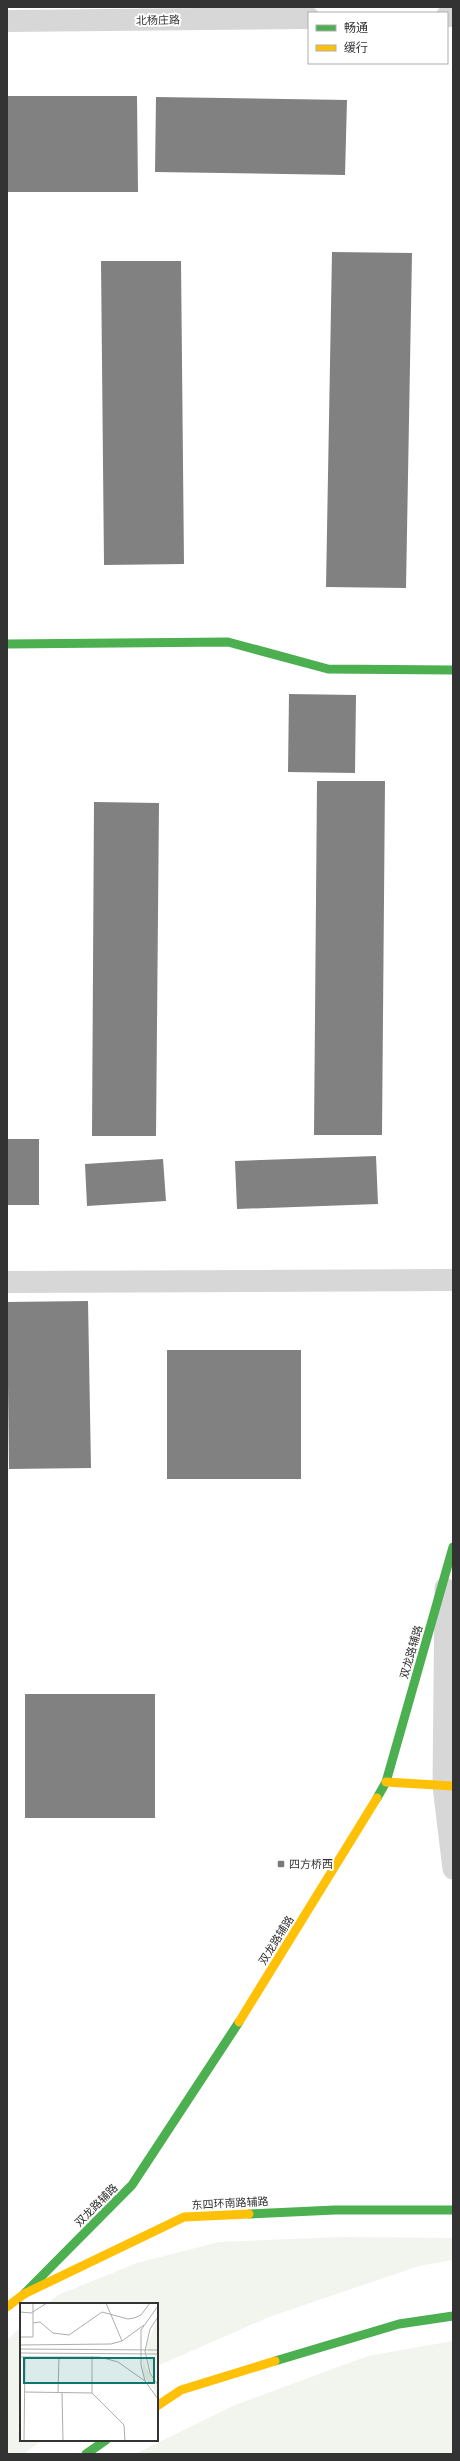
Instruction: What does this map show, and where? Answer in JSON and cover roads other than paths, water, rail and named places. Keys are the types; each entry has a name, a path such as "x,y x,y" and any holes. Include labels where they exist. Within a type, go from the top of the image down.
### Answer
{"main road":[{"path":"7,644 228,642 328,669 453,670"},
{"name":"双龙路辅路","path":"24,2294 132,2185 224,2047 324,1887 386,1782 453,1547"},
{"path":"445,1579 453,1604"},
{"path":"386,1782 448,1786"},
{"name":"东四环南路辅路","path":"7,2307 24,2294 184,2217 335,2210 453,2210"},
{"path":"158,2405 181,2390 399,2324 453,2316"},
{"path":"86,2454 105,2441"}],"street":[{"name":"北杨庄路","path":"7,21 308,18"},
{"path":"7,1282 453,1280"}],"lane":[{"path":"445,1579 448,1786 453,1869"}],"place":[{"name":"四方桥西","path":"281,1864"}]}
